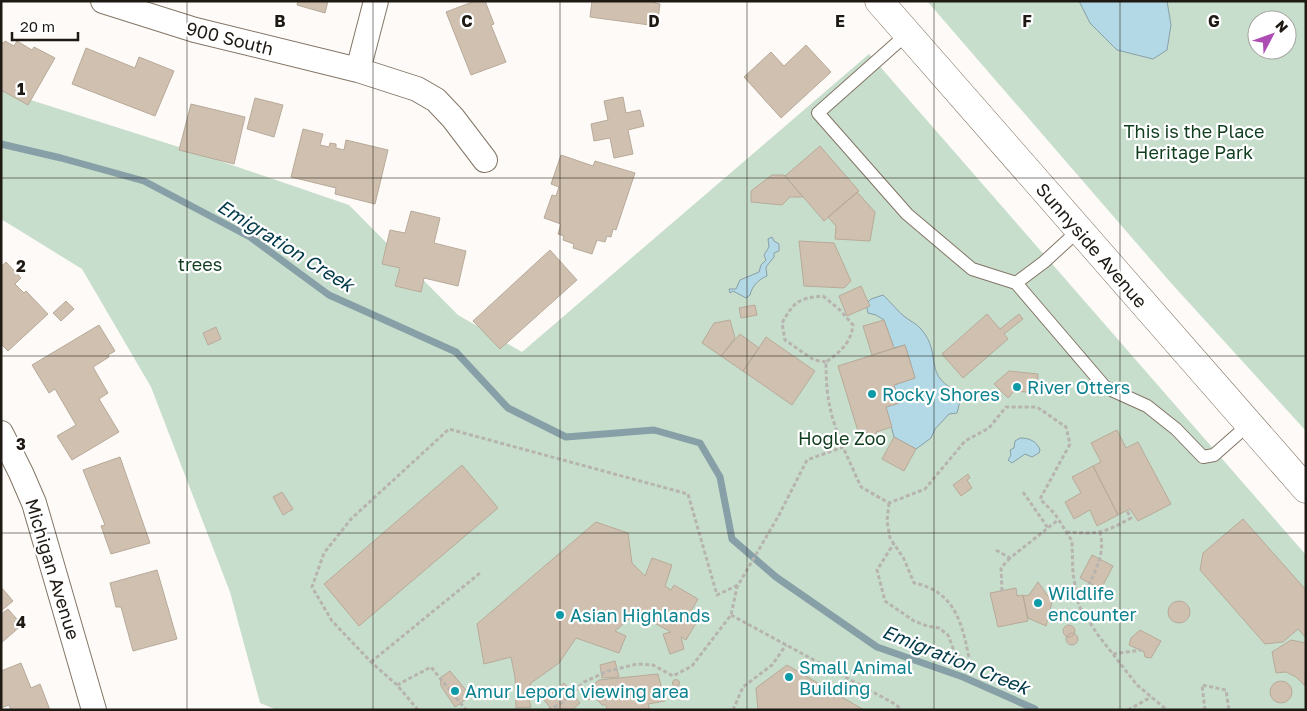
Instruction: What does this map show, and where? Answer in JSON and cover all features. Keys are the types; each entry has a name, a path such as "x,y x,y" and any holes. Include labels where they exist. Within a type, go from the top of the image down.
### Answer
{"main road":[{"name":"Sunnyside Avenue","path":"880,1 1248,425 1306,489"}],"street":[{"name":"900 South","path":"104,1 195,30 358,70 417,89 436,100 453,118 486,160"},
{"path":"358,70 376,1"},
{"name":"Michigan Avenue","path":"1,433 34,503 94,710"}],"lane":[{"path":"907,34 818,113 907,214 929,233 972,269 1016,283 1105,387 1147,406 1176,428 1203,457 1214,455 1248,425"},
{"path":"1016,283 1044,262 1079,230"}],"path":[{"path":"824,296 853,325 852,336 843,350 826,362 814,360 785,340 782,323 791,308 805,297 824,296"},
{"path":"826,362 826,391 832,420 843,447 861,487 889,503"},
{"path":"889,503 925,489 965,441 989,428 1006,406 1037,407 1066,427 1070,444 1040,499 1055,514 1072,541 1073,574 1078,602 1098,635 1137,685 1167,710"},
{"path":"418,710 397,685 371,662 332,621 312,587 324,553 351,519 449,429 688,494 717,595 739,585"},
{"path":"548,710 562,703 584,682 608,671 637,664 652,665 673,676 692,666 731,615 739,585 779,515 807,460 843,447"},
{"path":"1023,492 1048,528"},
{"path":"889,503 886,521 890,538 894,544 904,560 914,583 927,585 943,596 955,610 970,662 964,662 955,653 948,635 939,628 914,621 885,601 877,570 894,544"},
{"path":"1066,532 1100,533 1110,530 1131,518 1127,511"},
{"path":"1002,591 1001,568 1010,558 1058,520"},
{"path":"1078,602 1098,564 1103,542 1100,533"},
{"path":"996,550 1010,558"},
{"path":"371,662 480,574"},
{"path":"731,615 895,704 902,710"},
{"path":"733,710 743,687 772,665 786,645"},
{"path":"1113,654 1141,650"},
{"path":"397,685 431,667 466,710"},
{"path":"1205,710 1202,685 1226,690 1228,710"},
{"path":"1128,710 1151,697"}],"green space":[{"name":"This is the Place Heritage Park","path":"927,1 1306,1 1306,431 1171,283"},
{"name":"Hogle Zoo","path":"869,54 1306,555 1306,710 277,710 260,703 230,592 151,387 82,269 1,219 1,86 15,95 182,148 349,205 458,315 522,352"}],"water":[{"path":"1079,1 1167,1 1171,25 1167,50 1153,59 1117,50 1090,23"},
{"path":"772,237 779,244 779,251 774,253 774,257 766,267 767,276 756,283 750,295 746,298 733,291 730,293 729,289 736,289 740,280 759,272 761,265 766,260 764,255 769,247 768,239"},
{"path":"883,295 902,315 921,329 928,339 934,365 941,380 949,387 962,393 957,413 949,414 935,429 931,438 916,449 894,437 886,407 899,403 894,385 915,378 905,345 894,348 884,320 868,313 866,304 871,299"},
{"path":"1020,438 1037,444 1040,450 1039,453 1032,457 1025,454 1012,463 1008,460 1011,455 1010,450 1014,448 1015,441"}],"building":[{"path":"298,1 328,1 325,13 297,5"},
{"path":"475,1 485,1 494,24 491,25 506,62 471,75 446,12"},
{"path":"592,1 656,1 655,3 660,4 657,26 590,17"},
{"path":"5,41 14,46 17,41 32,50 34,47 55,58 28,105 1,90 1,42 4,43"},
{"path":"806,45 831,72 781,118 744,77 771,52 784,66"},
{"path":"86,48 135,68 139,57 174,71 155,116 72,84"},
{"path":"623,97 626,113 640,110 644,126 628,130 633,154 614,158 610,138 594,141 591,124 608,120 604,101"},
{"path":"255,98 283,105 274,137 247,129"},
{"path":"191,104 245,117 234,164 179,150"},
{"path":"303,129 323,134 320,145 329,147 330,143 336,144 336,148 344,150 346,140 388,150 375,204 335,194 336,188 291,177"},
{"path":"820,146 859,191 824,221 785,176"},
{"path":"561,155 593,166 595,161 635,173 616,230 613,229 611,237 607,236 605,242 597,240 592,254 573,248 574,244 563,240 564,236 558,234 561,224 544,218 552,195 556,196 559,187 551,184"},
{"path":"772,175 784,175 803,197 790,197 782,205 751,202 751,191"},
{"path":"857,192 875,212 870,241 835,239 836,226 828,217"},
{"path":"411,211 440,218 434,243 466,251 458,286 424,278 421,292 395,286 400,268 382,264 390,230 405,233"},
{"path":"799,241 834,243 851,281 844,288 804,286"},
{"path":"550,250 577,280 500,349 473,321"},
{"path":"6,262 21,278 15,284 24,293 26,291 48,314 8,351 1,344 1,267"},
{"path":"861,286 870,306 847,316 839,296"},
{"path":"66,301 74,309 61,321 53,313"},
{"path":"755,305 757,315 741,318 739,308"},
{"path":"987,314 1000,329 1019,314 1023,319 1004,334 1008,339 963,378 942,354"},
{"path":"730,320 735,338 721,356 702,343 714,323"},
{"path":"884,320 894,348 872,355 863,326"},
{"path":"99,325 115,351 93,367 108,393 99,399 119,432 72,460 57,436 76,425 55,389 49,393 32,365"},
{"path":"216,327 221,339 208,345 203,333"},
{"path":"740,334 759,348 743,371 721,356"},
{"path":"766,337 815,371 792,405 743,371"},
{"name":"Rocky Shores","path":"905,345 915,378 894,385 899,403 886,407 892,427 876,432 879,439 862,444 838,366"},
{"name":"River Otters","path":"1009,371 1038,374 1037,393 1014,391 1008,398 994,384"},
{"path":"1117,430 1126,448 1138,442 1171,504 1138,521 1130,509 1118,515 1093,466 1101,462 1091,443"},
{"path":"894,437 916,449 904,471 882,459"},
{"path":"120,457 150,543 111,554 101,526 105,525 83,470"},
{"path":"462,465 498,508 359,626 324,584"},
{"path":"1093,466 1118,515 1097,526 1090,510 1074,519 1065,502 1081,493 1072,477"},
{"path":"968,474 970,478 967,480 972,488 961,496 953,485"},
{"path":"282,492 293,509 283,515 273,497"},
{"path":"1243,519 1306,590 1306,638 1298,629 1283,642 1265,644 1200,570 1203,553"},
{"name":"Asian Highlands","path":"596,522 628,533 632,563 645,576 652,558 672,565 665,586 671,590 674,585 698,599 690,613 699,618 686,640 681,637 684,649 670,654 663,634 671,632 636,613 615,631 626,636 619,653 576,638 559,663 531,683 528,695 531,707 516,708 515,677 511,657 484,664 477,624"},
{"path":"1092,555 1113,566 1101,589 1080,578"},
{"path":"157,570 177,639 133,651 121,607 116,607 110,583"},
{"name":"Wildlife encounter","path":"1038,582 1052,602 1046,626 1028,618 1023,596 1029,595"},
{"path":"1,587 13,601 1,611"},
{"path":"1016,588 1017,596 1023,595 1028,621 998,627 990,593"},
{"path":"1179,601 1187,604 1190,612 1187,620 1179,623 1171,620 1168,612 1171,604"},
{"path":"8,609 22,625 1,643 1,614"},
{"path":"1067,625 1071,625 1075,631 1071,637 1067,637 1063,633 1063,629"},
{"path":"1140,630 1161,641 1151,658 1145,657 1144,652 1129,645 1131,638"},
{"path":"1070,633 1074,633 1078,639 1074,645 1070,645 1066,641 1066,637"},
{"path":"1291,640 1306,643 1305,686 1296,677 1286,672 1276,673 1272,652"},
{"path":"615,661 619,677 602,678 600,665"},
{"path":"21,663 31,688 40,684 50,710 11,710 9,705 1,708 1,671"},
{"name":"Small Animal Building","path":"787,665 864,710 758,710 756,688"},
{"name":"Amur Lepord viewing area","path":"450,671 471,696 455,707 441,686 440,678"},
{"path":"658,674 665,701 648,704 650,710 607,710 606,705 602,705 594,696 589,700 583,694 599,680"},
{"path":"676,679 680,683 676,687 672,683"},
{"path":"1281,681 1289,684 1292,692 1289,700 1281,703 1273,700 1270,692 1273,684"},
{"path":"564,683 580,703 572,710 552,710 544,700"}],"waterway":[{"name":"Emigration Creek","path":"1,144 144,181 250,237 329,295 456,352 508,408 566,437 654,430 700,443 720,477 732,539 776,577 877,647 963,677 1035,709"}],"place":[{"name":"River Otters","path":"1017,387"},
{"name":"Rocky Shores","path":"872,394"},
{"name":"Wildlife encounter","path":"1038,603"},
{"name":"Asian Highlands","path":"560,615"},
{"name":"Small Animal Building","path":"789,677"},
{"name":"Amur Lepord viewing area","path":"455,691"}],"park label":[{"name":"trees","path":"200,264"}]}
